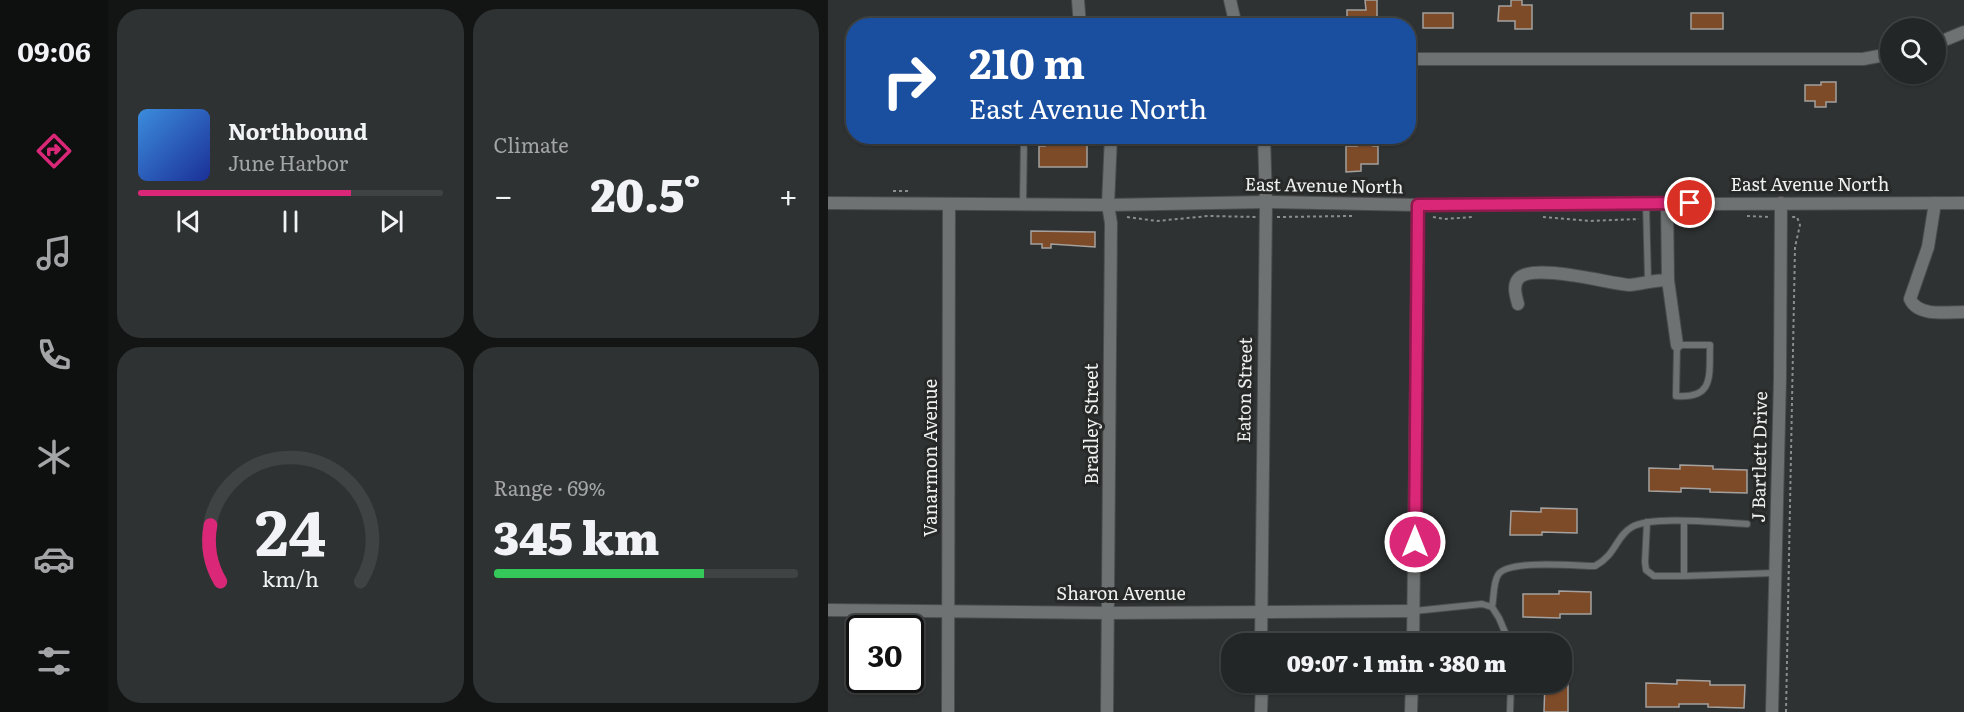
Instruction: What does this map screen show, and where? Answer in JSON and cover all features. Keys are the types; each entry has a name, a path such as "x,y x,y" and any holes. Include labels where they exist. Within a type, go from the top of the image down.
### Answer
{"street":[{"path":"1078,0 1079,18"},
{"path":"1230,0 1234,18"},
{"path":"1946,39 1964,32"},
{"path":"1416,59 1863,59 1880,56"},
{"name":"Bradley Street","path":"1107,712 1111,144"},
{"name":"Eaton Street","path":"1261,633 1266,202 1264,144"},
{"name":"East Avenue North","path":"828,203 1023,204 1109,210 1266,202 1418,211 1646,203 1964,203"},
{"path":"1667,203 1668,280 1677,345"},
{"name":"J Bartlett Drive","path":"1772,712 1781,203"},
{"path":"1935,203 1928,248 1910,299 1914,307 1921,311 1964,312"},
{"name":"Vanarmon Avenue","path":"948,712 950,204"},
{"path":"1413,633 1418,211"},
{"path":"1518,304 1516,282 1526,274 1552,273 1629,285 1637,285 1648,280 1668,280"},
{"name":"Sharon Avenue","path":"828,610 1109,613 1414,611"},
{"path":"1261,712 1262,693"},
{"path":"1411,712 1412,693"}],"lane":[{"path":"1023,204 1024,144"},
{"path":"1646,203 1648,280"},
{"path":"1677,345 1710,345 1707,384 1703,392 1697,395 1676,396 1677,345"},
{"path":"1492,607 1497,576 1502,569 1516,565 1594,566 1610,555 1624,532 1634,525 1647,522 1747,524"},
{"path":"1647,522 1646,570 1654,576 1775,573"},
{"path":"1684,522 1684,576"},
{"path":"1414,611 1482,604 1492,607 1505,633"},
{"path":"1510,712 1511,693"}],"path":[{"path":"890,192 917,192"},
{"path":"1109,210 1157,221 1208,216 1362,216"},
{"path":"1418,211 1445,219 1478,216"},
{"path":"1540,216 1590,220 1647,218"},
{"path":"1748,216 1797,217 1800,225 1795,247 1786,712"}],"building":[{"path":"1365,0 1377,0 1377,18 1347,18 1347,10 1366,10"},
{"path":"1511,0 1522,0 1522,5 1532,5 1532,29 1515,29 1515,21 1498,21 1499,6 1511,6"},
{"path":"1423,13 1453,13 1453,28 1423,28"},
{"path":"1691,13 1723,13 1723,29 1691,29"},
{"path":"1821,82 1836,82 1836,102 1826,102 1826,107 1815,107 1815,101 1805,101 1805,85 1821,85"},
{"path":"1045,144 1087,144 1087,167 1039,167 1039,146 1045,146"},
{"path":"1357,144 1373,144 1373,146 1378,146 1378,164 1361,164 1361,171 1346,172 1346,146 1357,146"},
{"path":"1031,231 1095,232 1095,247 1051,244 1051,248 1042,248 1042,244 1031,244"},
{"path":"1680,465 1747,470 1747,493 1681,488 1681,492 1649,491 1649,468 1680,469"},
{"path":"1541,508 1577,509 1577,533 1542,532 1542,535 1510,535 1511,511 1541,512"},
{"path":"1559,591 1591,592 1591,614 1560,614 1560,618 1523,617 1523,594 1559,594"},
{"path":"1677,680 1710,681 1710,685 1745,685 1744,708 1708,707 1708,704 1646,707 1646,683 1677,684"},
{"path":"1545,693 1568,693 1568,712 1544,712"}],"route":[{"path":"1415,542 1418,205 1690,203"}]}
